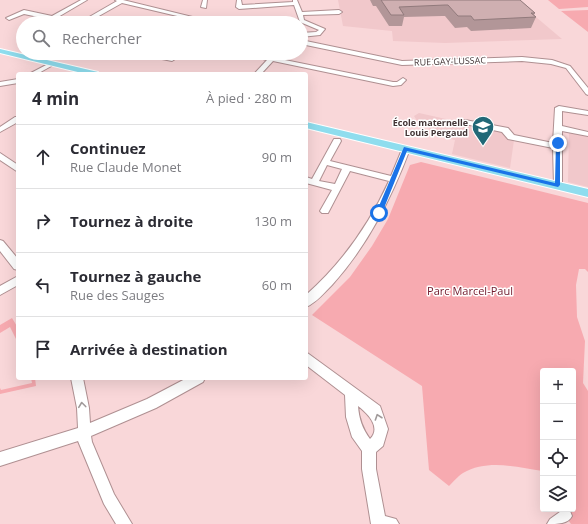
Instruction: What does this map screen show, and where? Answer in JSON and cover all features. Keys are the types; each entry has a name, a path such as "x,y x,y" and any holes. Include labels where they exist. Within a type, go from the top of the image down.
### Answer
{"main road":[{"path":"0,51 16,55"},
{"path":"36,60 86,72"},
{"path":"308,125 588,193"}],"street":[{"path":"57,16 85,0"},
{"path":"94,16 119,0 181,16"},
{"path":"204,7 205,0"},
{"path":"239,1 239,7 302,0"},
{"path":"296,1 300,14 339,12"},
{"path":"9,18 24,12 43,16"},
{"path":"308,23 322,29 318,34 308,35"},
{"name":"RUE GAY-LUSSAC","path":"308,43 402,63 522,59 552,62 568,67 588,93"},
{"path":"260,72 270,60"},
{"path":"276,60 393,84 399,84 403,80"},
{"path":"36,72 52,64"},
{"path":"0,84 16,81"},
{"path":"558,185 557,146 559,108 588,113"},
{"path":"0,130 16,121"},
{"path":"465,122 505,130 512,137 546,146 557,146"},
{"path":"559,128 588,134"},
{"path":"337,141 325,162 310,181 337,188"},
{"path":"308,300 317,293 354,251 379,213 406,149"},
{"path":"0,156 16,168"},
{"path":"325,162 393,179"},
{"path":"325,211 347,168"},
{"path":"0,244 16,264"},
{"path":"0,291 16,281"},
{"path":"308,360 351,394 376,411 381,429 378,441 369,449"},
{"path":"77,380 83,408 85,442 109,500 124,524"},
{"path":"0,459 55,444 153,402 195,380"},
{"path":"351,394 352,417 357,432 369,449 369,469 379,524 391,524"}],"shaded area":[{"path":"338,0 509,0 523,6 562,39 445,43 393,41 392,31 343,26"},
{"name":"École maternelle Louis Pergaud","path":"419,113 504,132 507,134 506,138 514,140 510,168 452,154 455,140 434,135 428,127 421,127 414,116"},
{"path":"569,131 588,135 588,187 568,182"}],"green space":[{"path":"548,0 588,0 588,7 559,9"},
{"path":"588,10 588,32 561,11"},
{"name":"Parc Marcel-Paul","path":"421,162 588,203 588,272 585,269 579,269 576,285 577,317 585,341 583,383 588,391 588,524 571,524 564,512 576,512 576,368 540,368 540,470 502,465 482,466 463,473 449,486 429,470 422,386 312,315 350,277 372,246 388,219 410,165"},
{"path":"12,318 16,325 16,339 10,327 0,333 0,325"},
{"path":"31,380 35,380 36,386 0,394 0,388 1,390 32,383"}],"building":[{"path":"381,0 520,0 535,13 531,13 536,17 474,20 471,16 458,16 448,5 399,7 404,15 391,15"}],"place":[{"name":"École maternelle Louis Pergaud","path":"483,146"}],"route":[{"path":"379,213 406,149 558,185 558,143"}]}
